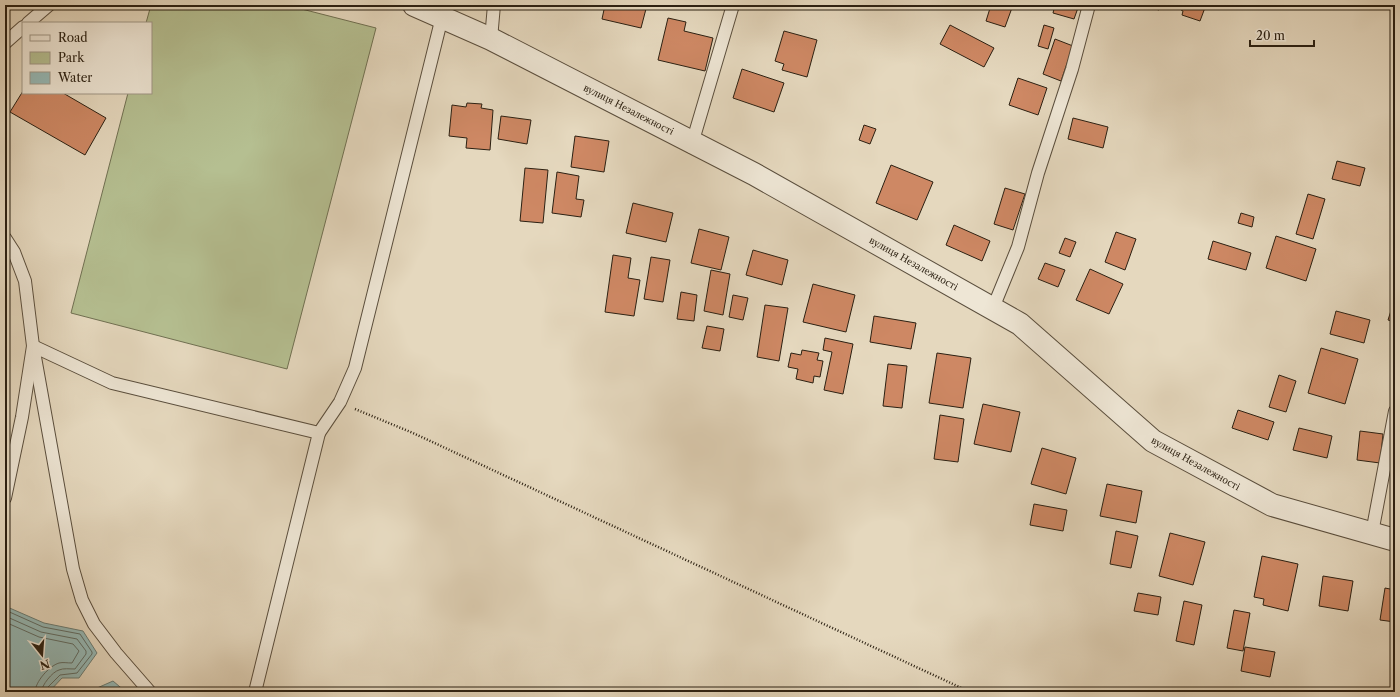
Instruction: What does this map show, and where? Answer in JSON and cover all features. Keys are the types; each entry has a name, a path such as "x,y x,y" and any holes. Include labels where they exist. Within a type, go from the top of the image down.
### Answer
{"street":[{"name":"вулиця Незалежності","path":"414,5 438,12 691,146 754,174 993,308 1020,324 1153,441 1272,505 1395,540"}],"lane":[{"path":"29,22 49,5"},
{"path":"491,39 494,5"},
{"path":"691,146 733,5"},
{"path":"993,308 1018,247 1038,173 1072,69 1089,5"},
{"path":"255,692 319,433 340,402 355,368 438,12"},
{"path":"5,43 22,28"},
{"path":"5,238 14,252 25,281 33,346 73,569 82,600 94,624 116,653 150,692"},
{"path":"33,346 112,383 319,433"},
{"path":"5,498 22,417 33,346"},
{"path":"1372,533 1395,411"}],"path":[{"path":"340,402 421,436 970,692"}],"green space":[{"path":"151,5 286,5 376,28 287,369 71,313 128,94 152,94 152,22 146,22"}],"water":[{"path":"5,606 44,623 83,631 97,653 79,678 62,678 49,692 5,692"},
{"path":"113,681 126,692 88,692"}],"building":[{"path":"605,5 647,5 641,28 602,19"},
{"path":"991,5 1013,5 1005,27 986,21"},
{"path":"1055,5 1079,5 1074,19 1053,13"},
{"path":"1140,5 1160,5 1159,10"},
{"path":"1183,5 1206,5 1200,21 1182,15 1183,11 1181,10"},
{"path":"668,18 686,22 684,31 713,38 705,71 658,60"},
{"path":"950,25 994,48 984,67 940,44"},
{"path":"1044,25 1054,28 1048,49 1038,46"},
{"path":"784,31 817,40 807,77 782,70 784,64 775,61"},
{"path":"1055,39 1073,46 1061,81 1043,74"},
{"path":"742,69 784,83 774,112 733,98"},
{"path":"1018,78 1047,88 1038,115 1009,105"},
{"path":"22,93 22,94 65,94 106,118 85,155 10,112"},
{"path":"467,103 482,104 481,108 493,110 490,150 466,148 467,138 449,136 452,105 466,107"},
{"path":"501,116 531,120 527,144 498,139"},
{"path":"1073,118 1108,127 1103,148 1068,139"},
{"path":"864,125 876,129 870,144 859,140"},
{"path":"575,136 609,141 604,172 571,167"},
{"path":"1337,161 1365,168 1360,186 1332,179"},
{"path":"891,165 933,182 917,220 876,203"},
{"path":"525,168 548,170 543,223 520,221"},
{"path":"557,172 579,176 576,199 584,200 581,217 552,213"},
{"path":"1005,188 1025,194 1013,230 994,224"},
{"path":"1308,194 1325,199 1313,239 1296,234"},
{"path":"633,203 673,213 666,242 626,233"},
{"path":"1241,213 1254,217 1252,227 1238,223"},
{"path":"954,225 990,241 982,261 946,245"},
{"path":"699,229 729,237 721,270 691,263"},
{"path":"1116,232 1136,239 1125,270 1105,262"},
{"path":"1276,236 1316,249 1306,281 1266,268"},
{"path":"1065,238 1076,242 1070,257 1059,253"},
{"path":"1213,241 1251,253 1246,270 1208,259"},
{"path":"753,250 788,260 782,285 746,275"},
{"path":"613,255 631,258 628,278 640,280 634,316 605,312"},
{"path":"651,257 670,260 663,302 644,299"},
{"path":"1045,263 1065,270 1058,287 1038,279"},
{"path":"1090,269 1123,284 1109,314 1076,300"},
{"path":"711,270 730,274 723,315 704,311"},
{"path":"813,284 855,295 846,332 803,322"},
{"path":"681,292 697,295 694,321 677,319"},
{"path":"733,295 748,298 743,320 729,317"},
{"path":"1395,298 1395,322 1388,320"},
{"path":"765,305 788,308 779,361 757,357"},
{"path":"1336,311 1370,320 1364,343 1330,334"},
{"path":"874,316 916,323 911,349 870,342"},
{"path":"707,326 724,329 720,351 702,348"},
{"path":"825,338 853,344 843,394 824,390 832,352 823,350"},
{"path":"1321,348 1358,359 1345,404 1308,393"},
{"path":"802,350 819,353 817,360 823,361 820,377 814,376 813,383 796,379 798,369 788,367 791,353 801,355"},
{"path":"937,353 971,358 963,408 929,403"},
{"path":"888,364 907,366 902,408 883,406"},
{"path":"1279,375 1296,381 1286,412 1269,407"},
{"path":"983,404 1020,412 1011,452 974,444"},
{"path":"1238,410 1274,422 1268,440 1232,428"},
{"path":"940,415 964,419 958,462 934,459"},
{"path":"1299,428 1332,436 1327,458 1293,450"},
{"path":"1360,431 1383,434 1380,463 1357,460"},
{"path":"1042,448 1076,458 1066,494 1031,484"},
{"path":"1107,484 1142,491 1136,523 1100,516"},
{"path":"1034,504 1067,510 1063,531 1030,525"},
{"path":"1116,531 1138,536 1131,568 1110,564"},
{"path":"1170,533 1205,542 1193,585 1159,576"},
{"path":"1262,556 1298,564 1288,611 1263,605 1264,599 1254,597"},
{"path":"1323,576 1353,581 1348,611 1319,606"},
{"path":"1385,588 1395,590 1395,622 1380,620"},
{"path":"1138,593 1161,597 1158,615 1134,611"},
{"path":"1184,601 1202,605 1194,645 1176,641"},
{"path":"1234,610 1250,613 1243,651 1227,648"},
{"path":"1245,647 1275,652 1270,677 1241,671"},
{"path":"1395,669 1395,689 1391,688"}]}
